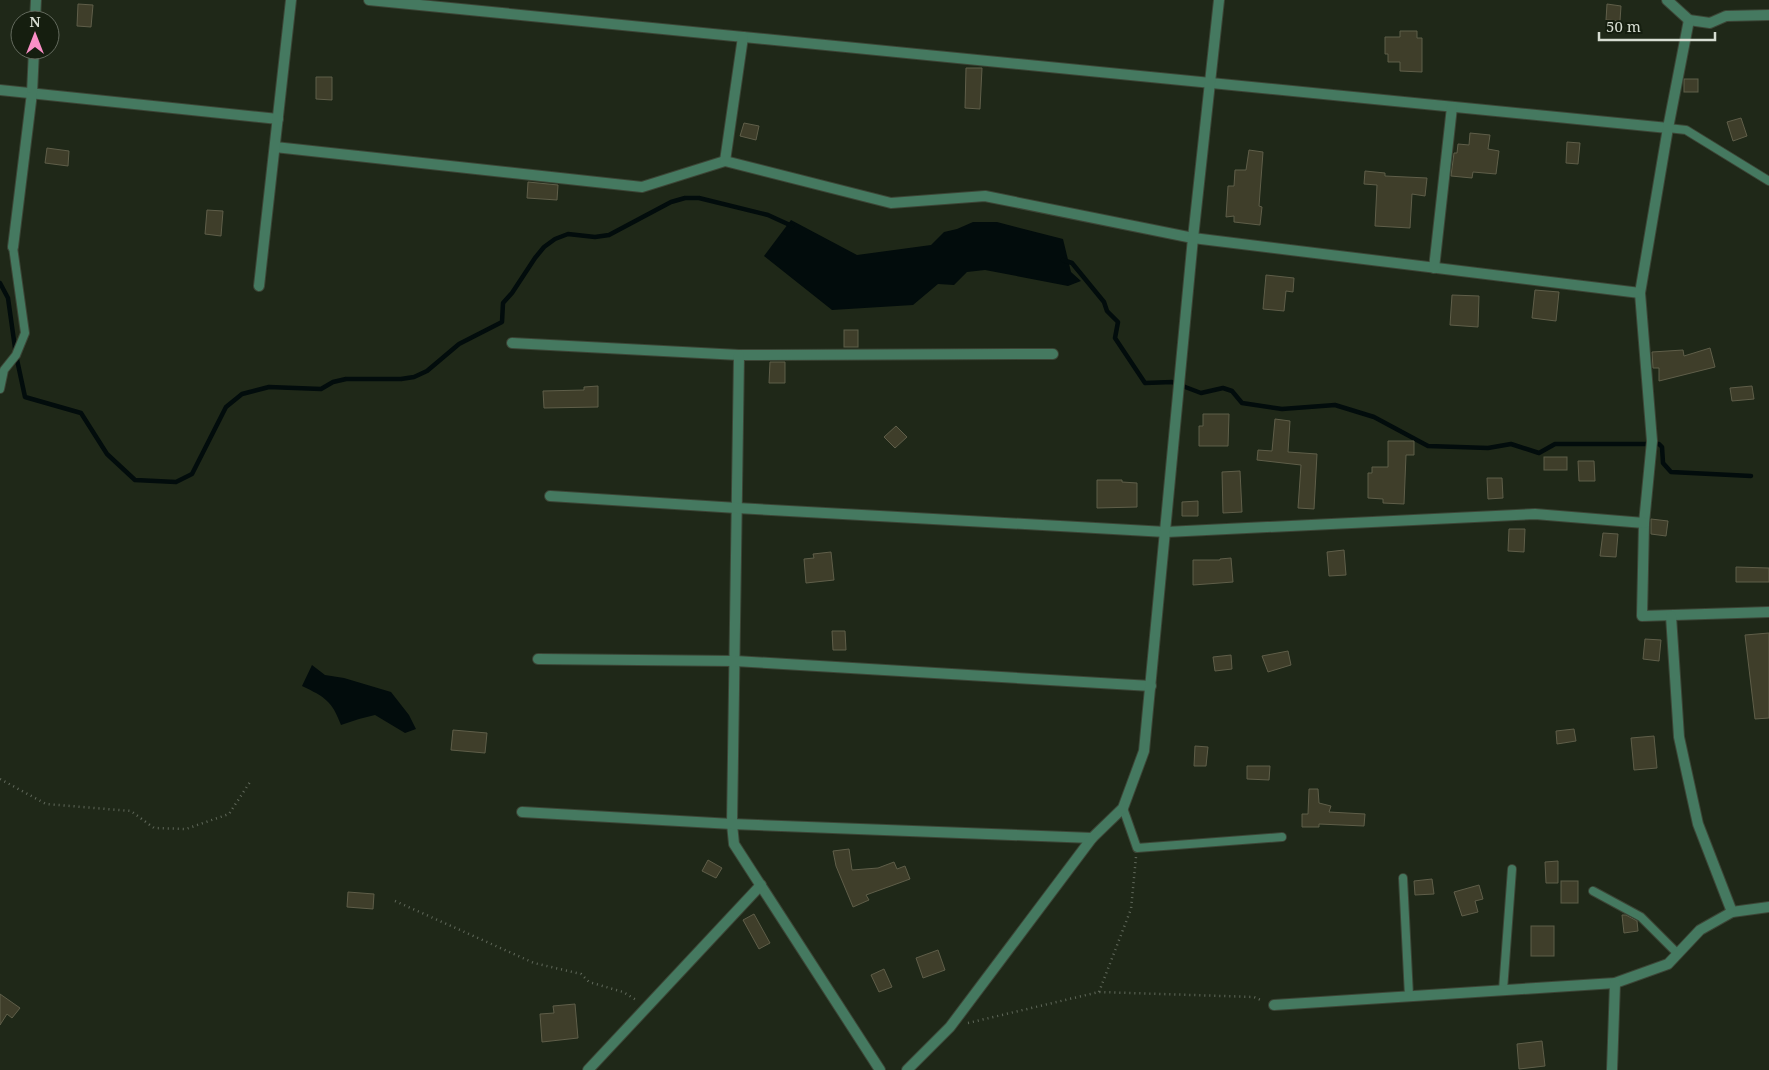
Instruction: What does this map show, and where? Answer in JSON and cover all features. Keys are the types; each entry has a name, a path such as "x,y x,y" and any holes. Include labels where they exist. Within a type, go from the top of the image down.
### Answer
{"street":[{"path":"259,286 291,0"},
{"path":"369,0 1668,128"},
{"path":"907,1070 950,1027 1092,838 1123,808 1144,751 1193,238 1219,0"},
{"path":"1669,1 1689,20 1710,23 1726,16 1769,14"},
{"path":"1689,20 1668,128 1640,293 1652,444 1644,523 1642,616 1769,612"},
{"path":"725,161 743,37"},
{"path":"13,247 32,92 34,60"},
{"path":"0,90 278,120"},
{"path":"1434,268 1452,107"},
{"path":"275,147 642,187 725,161 891,203 985,196 1193,238 1640,293"},
{"path":"512,343 739,355 1053,354"},
{"path":"739,355 732,824 734,844 880,1070"},
{"path":"550,496 1166,532 1536,514 1644,523"},
{"path":"1671,616 1681,746 1698,824 1732,912"},
{"path":"538,659 735,661 1151,686"},
{"path":"522,812 732,824 1092,838"},
{"path":"588,1070 761,885"},
{"path":"1274,1005 1615,983 1668,964 1700,930 1732,912 1769,907"},
{"path":"1612,1070 1615,983"}],"lane":[{"path":"1668,128 1686,130 1769,181"},
{"path":"0,389 4,370 16,355 25,333 13,247"},
{"path":"1123,808 1137,848 1282,837"},
{"path":"1503,990 1512,869"},
{"path":"1404,878 1409,996"},
{"path":"1593,891 1641,917 1678,954"}],"path":[{"path":"0,779 46,804 131,811 154,828 186,829 229,814 250,782"},
{"path":"1099,992 1131,910 1137,848"},
{"path":"395,901 534,963 581,974 589,982 623,992 648,1007"},
{"path":"950,1027 1099,992 1254,997 1274,1005"}],"shaded area":[{"path":"791,220 857,255 931,245 944,232 973,222 997,222 1063,239 1071,272 1081,281 1068,286 985,270 967,272 954,285 938,284 913,305 832,310 764,256"},
{"path":"312,665 325,675 344,678 391,692 409,715 416,729 405,733 375,715 341,725 334,710 327,701 317,693 302,686"}],"building":[{"path":"78,4 93,5 91,27 77,26"},
{"path":"1607,4 1621,6 1620,21 1606,20"},
{"path":"1400,31 1417,31 1417,38 1422,38 1422,72 1400,71 1400,62 1388,62 1388,54 1385,54 1385,37 1400,37"},
{"path":"966,68 982,68 980,109 965,108"},
{"path":"316,77 332,77 332,100 316,99"},
{"path":"1684,79 1698,79 1698,92 1684,92"},
{"path":"1741,118 1747,136 1733,141 1727,122"},
{"path":"744,123 759,126 756,140 740,136"},
{"path":"1470,133 1490,135 1488,149 1499,151 1496,174 1473,172 1472,178 1451,176 1454,153 1457,153 1458,144 1469,145"},
{"path":"1567,142 1580,143 1578,164 1566,163"},
{"path":"47,148 69,151 68,166 45,163"},
{"path":"1249,150 1263,152 1259,206 1262,207 1260,225 1234,222 1234,216 1226,217 1228,186 1234,186 1235,170 1246,170"},
{"path":"1365,171 1385,173 1385,176 1427,178 1425,196 1412,194 1410,228 1375,226 1377,185 1364,184"},
{"path":"528,182 558,185 557,200 527,198"},
{"path":"207,210 223,211 221,236 205,234"},
{"path":"1266,275 1294,278 1293,292 1286,291 1284,311 1263,309"},
{"path":"1535,290 1559,292 1556,321 1532,318"},
{"path":"1452,295 1479,296 1478,327 1450,325"},
{"path":"844,330 858,330 858,347 844,347"},
{"path":"1710,348 1715,367 1659,381 1659,368 1653,368 1652,352 1683,350 1684,356"},
{"path":"770,362 785,362 785,383 769,383"},
{"path":"598,386 598,407 544,408 543,391 584,390 584,387"},
{"path":"1752,386 1754,399 1732,401 1730,388"},
{"path":"1203,414 1229,414 1228,446 1199,446 1199,426 1203,426"},
{"path":"1275,419 1290,421 1288,452 1317,454 1314,509 1298,508 1301,465 1257,460 1258,450 1272,451"},
{"path":"896,426 907,437 895,448 884,437"},
{"path":"1388,441 1414,441 1414,455 1406,455 1404,504 1383,503 1383,499 1368,498 1368,473 1372,473 1372,467 1388,467"},
{"path":"1544,457 1567,457 1567,470 1544,470"},
{"path":"1578,461 1594,461 1595,481 1579,481"},
{"path":"1240,471 1242,512 1223,513 1222,472"},
{"path":"1487,478 1502,478 1503,498 1488,499"},
{"path":"1097,480 1122,480 1122,482 1137,483 1137,507 1097,508"},
{"path":"1198,501 1198,516 1182,516 1182,502"},
{"path":"1651,519 1668,521 1666,536 1651,534"},
{"path":"1509,529 1525,529 1524,552 1508,551"},
{"path":"1603,533 1618,534 1616,557 1600,556"},
{"path":"1344,550 1346,575 1329,576 1327,552"},
{"path":"831,552 834,580 806,583 804,559 814,558 813,554"},
{"path":"1231,558 1233,582 1193,585 1193,560"},
{"path":"1736,567 1769,568 1769,582 1736,582"},
{"path":"832,631 845,631 846,650 833,650"},
{"path":"1769,633 1769,718 1755,719 1745,635"},
{"path":"1645,639 1661,640 1659,661 1643,659"},
{"path":"1288,651 1291,665 1268,672 1262,656"},
{"path":"1231,655 1232,669 1215,671 1213,657"},
{"path":"1574,729 1576,741 1557,744 1556,731"},
{"path":"453,730 487,733 485,753 451,750"},
{"path":"1654,736 1657,768 1634,770 1631,738"},
{"path":"1195,746 1208,747 1206,766 1194,766"},
{"path":"1247,766 1270,766 1269,780 1247,779"},
{"path":"1309,789 1318,789 1319,803 1331,806 1329,812 1365,814 1364,826 1319,824 1319,827 1302,827 1302,814 1308,814"},
{"path":"849,849 852,870 878,868 894,862 897,869 905,866 910,879 866,895 869,900 853,907 836,866 833,851"},
{"path":"708,860 722,868 716,878 702,871"},
{"path":"1558,861 1558,883 1546,883 1545,862"},
{"path":"1432,879 1434,894 1415,895 1414,881"},
{"path":"1561,881 1578,881 1578,903 1561,903"},
{"path":"1479,885 1483,899 1475,901 1478,912 1462,916 1454,892"},
{"path":"348,892 374,894 373,909 347,907"},
{"path":"754,914 770,943 759,949 743,920"},
{"path":"1622,915 1637,921 1638,931 1624,933"},
{"path":"1531,926 1554,926 1554,956 1531,956"},
{"path":"938,950 945,970 923,978 916,958"},
{"path":"884,969 892,987 879,992 871,975"},
{"path":"0,994 20,1008 12,1018 7,1014 0,1025"},
{"path":"575,1004 578,1038 542,1042 540,1014 554,1013 553,1006"},
{"path":"1542,1041 1545,1066 1519,1069 1517,1044"}],"waterway":[{"path":"0,283 8,298 16,355 25,397 81,413 107,454 135,480 176,482 192,474 226,407 242,394 269,387 321,389 333,382 346,379 401,379 414,377 427,371 459,344 502,322 503,303 512,293 535,258 544,247 555,239 568,234 595,237 609,235 671,202 685,198 699,198 768,215 792,226"},
{"path":"1063,260 1072,263 1104,302 1107,311 1118,322 1115,338 1145,383 1172,382 1201,393 1223,388 1232,391 1242,403 1282,409 1335,405 1374,417 1428,446 1488,448 1511,444 1539,453 1555,444 1659,444 1662,447 1663,463 1671,472 1751,476"}]}
